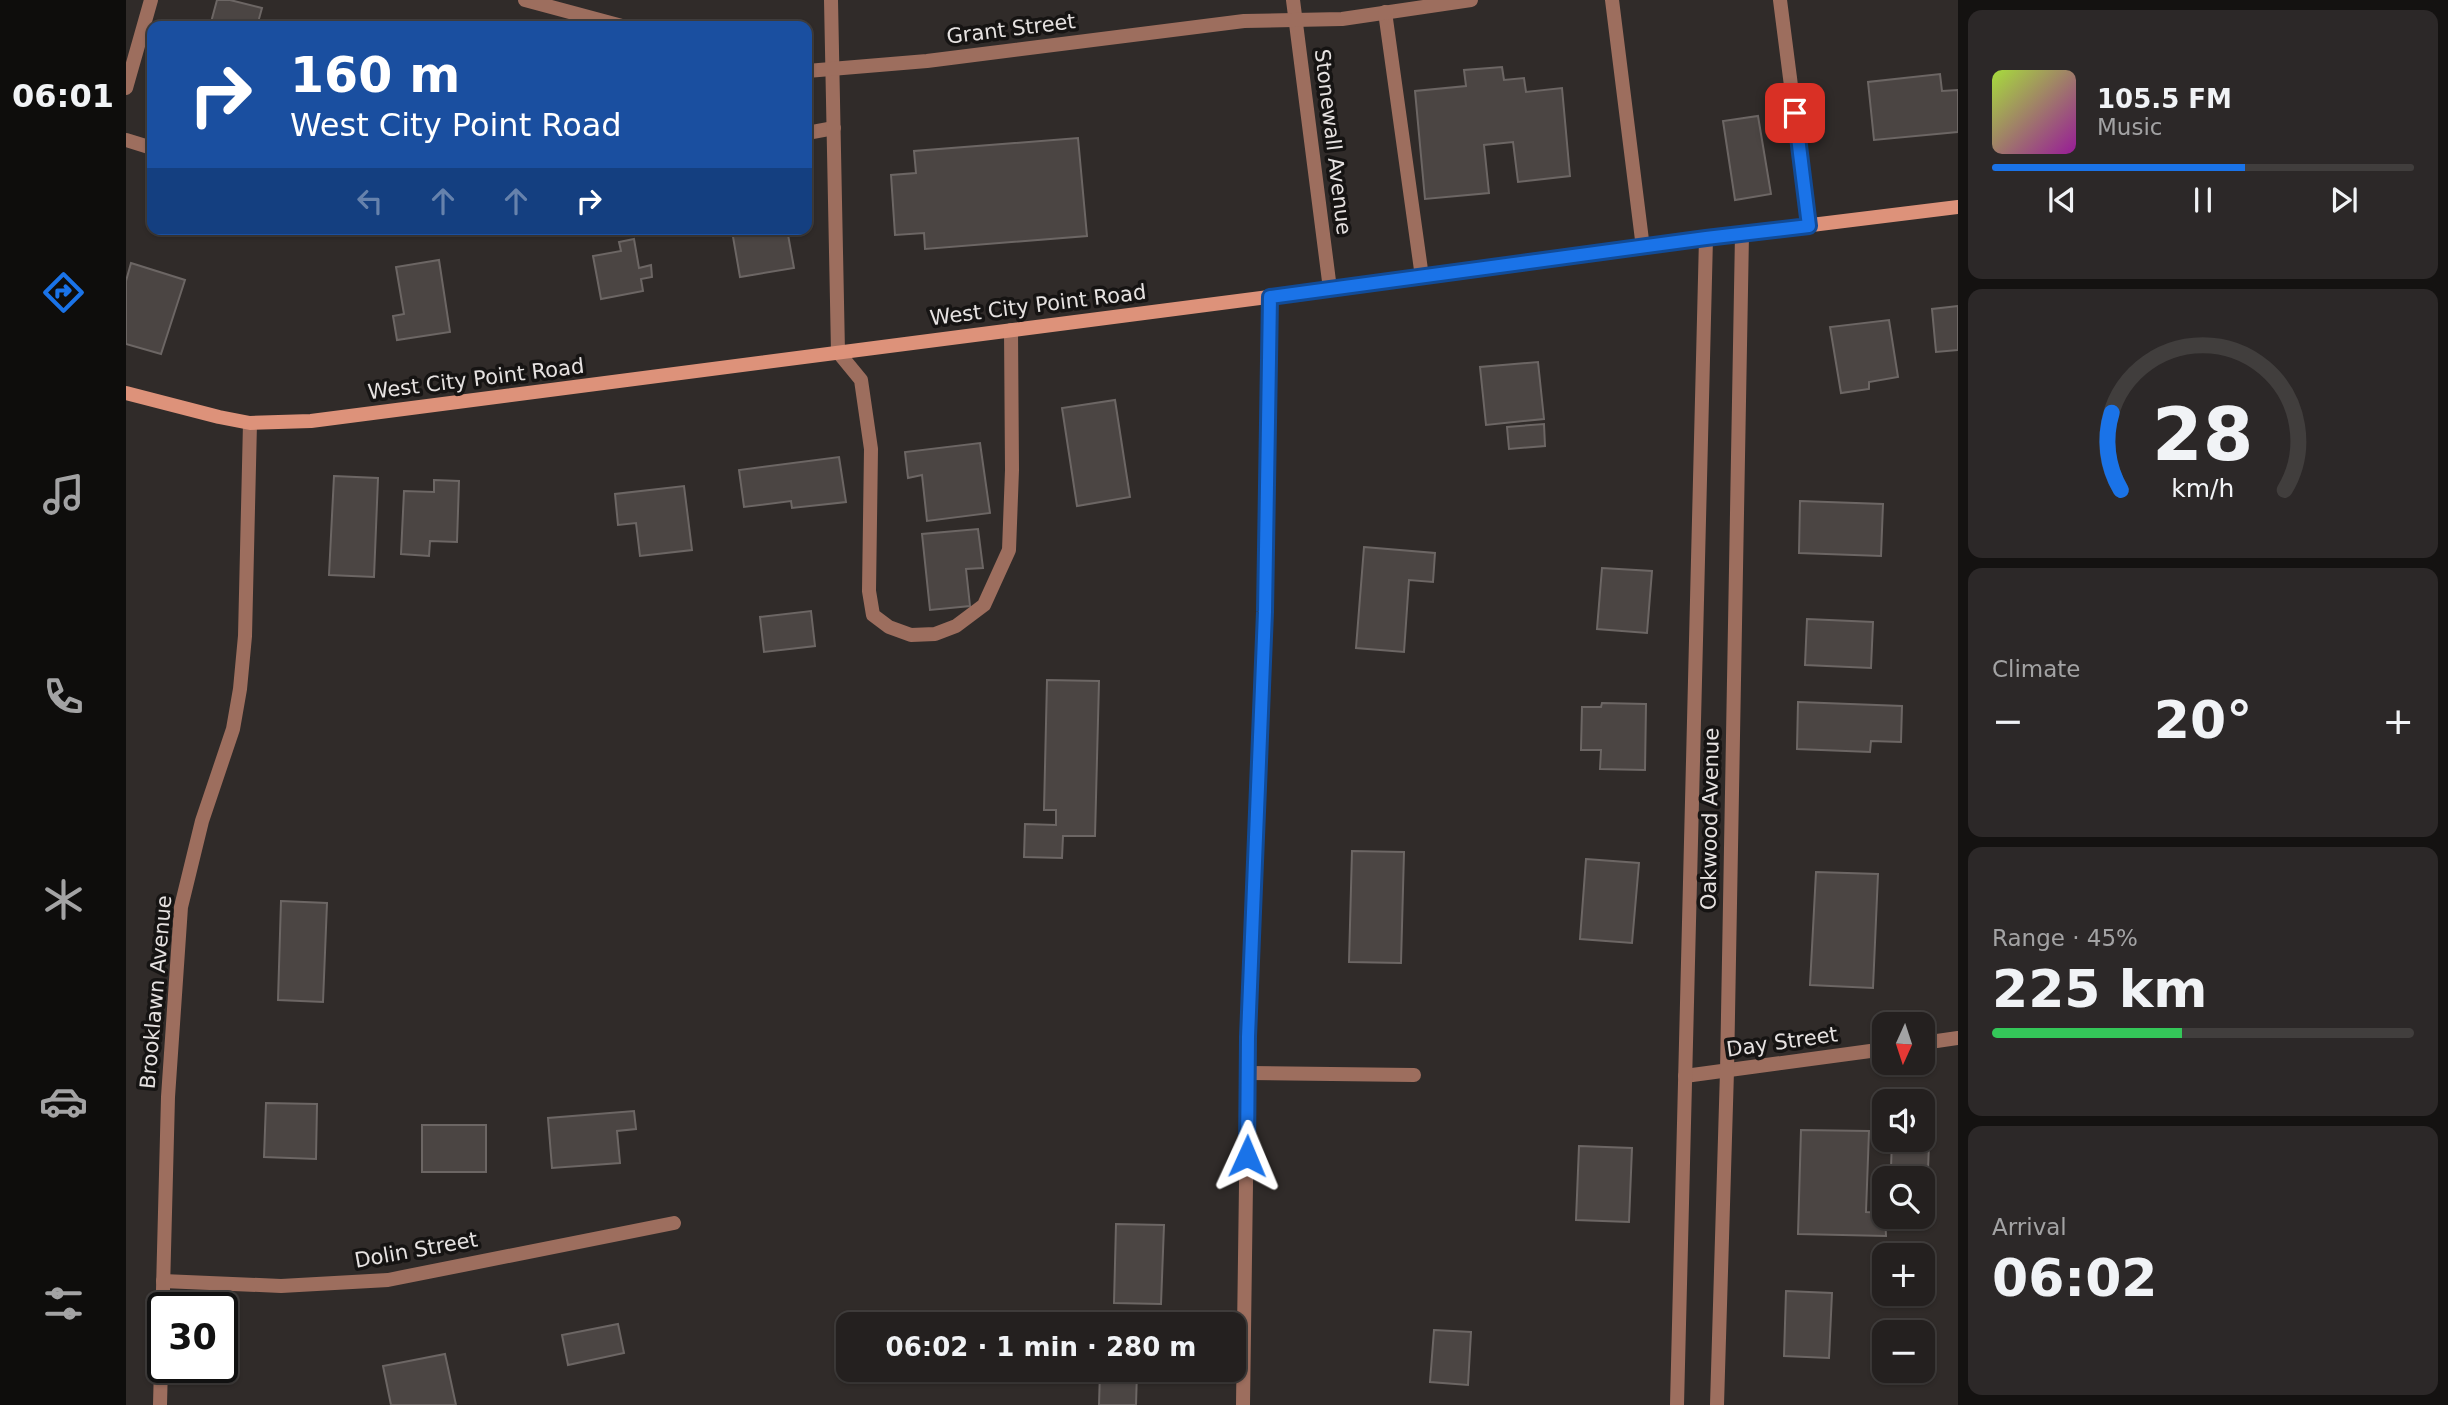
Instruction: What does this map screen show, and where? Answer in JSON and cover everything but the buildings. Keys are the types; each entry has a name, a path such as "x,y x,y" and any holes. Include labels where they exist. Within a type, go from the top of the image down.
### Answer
{"street":[{"path":"126,88 151,0"},
{"path":"526,0 604,21"},
{"path":"831,0 838,352 861,380 871,449 869,591 873,615 889,627 911,635 935,634 956,626 984,605 1009,550 1012,470 1011,330"},
{"name":"Stonewall Avenue","path":"1293,0 1330,289"},
{"name":"Grant Street","path":"812,71 928,61 1230,23 1342,19 1471,0"},
{"path":"1612,0 1643,248"},
{"path":"1780,0 1809,226"},
{"path":"1385,12 1422,277"},
{"path":"812,132 834,128"},
{"path":"126,140 147,146"},
{"name":"West City Point Road","path":"126,393 219,418 250,423 311,421 1958,207"},
{"name":"Oakwood Avenue","path":"1717,1405 1727,1071 1742,234"},
{"name":"Oakwood Avenue","path":"1676,1405 1706,238"},
{"path":"1243,1405 1248,1073 1265,612 1270,297"},
{"name":"Brooklawn Avenue","path":"160,1405 169,1097 181,907 202,821 233,729 240,689 245,636 250,423"},
{"path":"1936,1041 1958,1038"},
{"name":"Day Street","path":"1685,1076 1872,1051"},
{"path":"1248,1073 1414,1075"},
{"name":"Dolin Street","path":"163,1281 281,1286 388,1280 674,1223"}],"route":[{"path":"1247,1156 1248,1037 1265,612 1270,297 1809,226 1795,113"}]}
